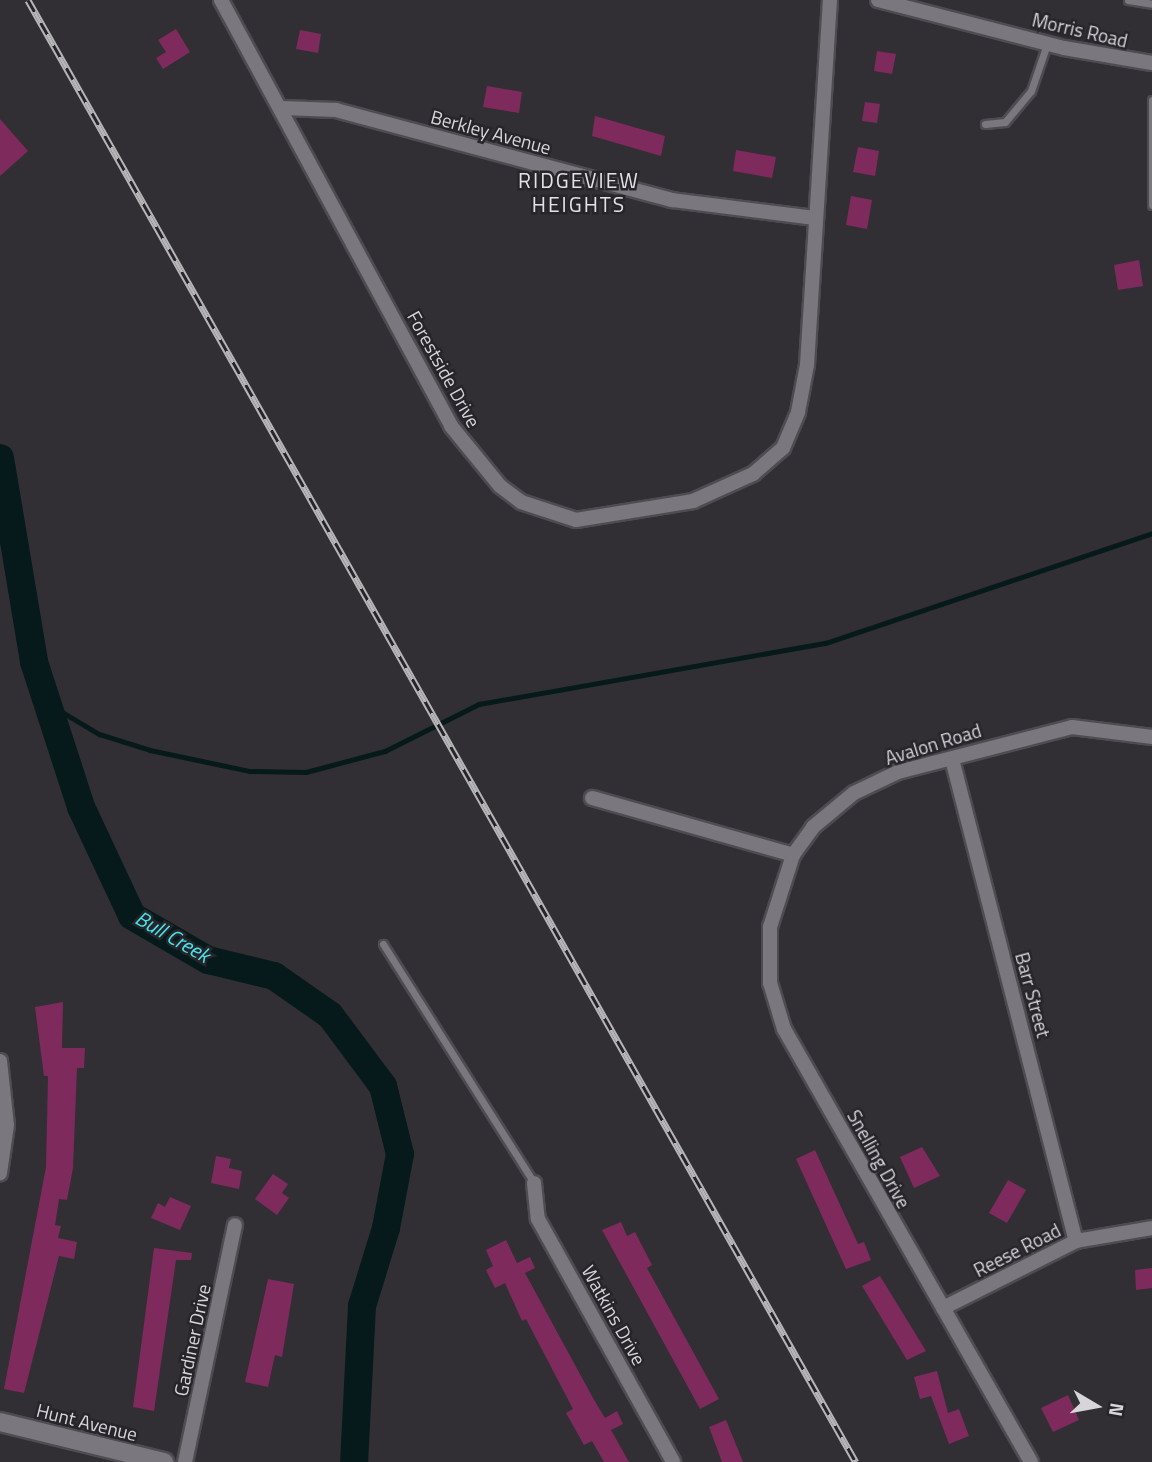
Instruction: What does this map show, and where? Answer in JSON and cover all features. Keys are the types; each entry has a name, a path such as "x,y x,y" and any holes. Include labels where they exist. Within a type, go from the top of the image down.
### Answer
{"street":[{"name":"Forestside Drive","path":"221,0 282,108 451,426 500,486 552,516 598,520 693,501 753,474 783,448 798,412 807,365 814,218 830,0"},
{"name":"Morris Road","path":"878,0 1047,43 1152,63"},
{"name":"Berkley Avenue","path":"282,108 336,110 672,200 814,218"},
{"name":"Avalon Road","path":"793,855 813,827 854,793 898,772 1072,727 1152,737"},
{"name":"Barr Street","path":"952,760 1076,1241"},
{"path":"592,798 793,855"},
{"name":"Snelling Drive","path":"793,855 773,915 768,954 784,1029 1031,1462"},
{"path":"0,1061 7,1125 0,1173"},
{"name":"Watkins Drive","path":"534,1183 538,1219 673,1462"},
{"name":"Gardiner Drive","path":"185,1462 235,1225"},
{"name":"Reese Road","path":"943,1308 1076,1241 1152,1228"},
{"name":"Hunt Avenue","path":"0,1423 163,1462"}],"lane":[{"path":"1128,0 1152,4"},
{"path":"985,124 1005,122 1031,91 1047,43"},
{"path":"1152,100 1152,205"},
{"path":"383,944 534,1183"}],"building":[{"path":"176,29 190,52 163,69 156,58 166,52 158,40"},
{"path":"300,30 321,34 318,53 296,49"},
{"path":"877,51 896,54 892,74 874,71"},
{"path":"487,86 522,92 519,113 483,107"},
{"path":"865,102 880,104 877,123 862,121"},
{"path":"595,116 665,136 661,156 592,136"},
{"path":"0,119 28,151 0,176"},
{"path":"858,147 879,151 875,176 853,172"},
{"path":"736,150 776,157 772,178 733,171"},
{"path":"851,196 872,200 867,229 846,225"},
{"path":"1139,260 1143,286 1118,290 1114,265"},
{"path":"63,1002 62,1048 85,1048 84,1068 77,1068 73,1168 67,1200 59,1199 55,1225 61,1226 58,1238 77,1242 74,1259 59,1256 24,1393 4,1389 46,1167 48,1076 44,1076 35,1007"},
{"path":"922,1147 940,1176 914,1188 900,1157"},
{"path":"815,1150 858,1244 864,1242 871,1260 846,1269 796,1159"},
{"path":"216,1156 231,1159 229,1168 242,1171 239,1189 211,1183"},
{"path":"273,1174 288,1184 282,1193 289,1198 277,1215 255,1199"},
{"path":"1008,1180 1026,1190 1007,1223 989,1213"},
{"path":"170,1197 191,1206 180,1230 151,1218 158,1203 165,1207"},
{"path":"621,1222 627,1236 635,1232 652,1265 647,1268 719,1399 700,1409 602,1230"},
{"path":"506,1240 517,1263 530,1257 535,1268 525,1273 605,1418 617,1411 623,1424 611,1430 629,1462 604,1462 592,1441 584,1445 566,1413 573,1409 526,1319 522,1321 505,1283 495,1288 486,1270 493,1266 486,1250"},
{"path":"154,1248 192,1253 191,1260 176,1260 154,1411 133,1407"},
{"path":"1152,1268 1152,1288 1136,1290 1135,1270"},
{"path":"880,1276 926,1351 907,1360 862,1286"},
{"path":"268,1279 294,1284 282,1357 275,1355 268,1387 245,1382"},
{"path":"937,1371 948,1413 959,1409 969,1436 949,1444 931,1396 920,1399 914,1377"},
{"path":"1068,1395 1079,1420 1053,1432 1041,1408"},
{"path":"726,1420 743,1462 722,1462 709,1427"}],"waterway":[{"name":"Bull Creek","path":"0,458 34,662 81,807 132,916 208,960 274,976 330,1015 383,1086 400,1154 386,1228 362,1306 354,1462"},
{"path":"47,703 99,734 150,750 250,771 306,772 385,751 479,704 826,643 1152,533"}],"railway":[{"path":"28,0 856,1462"}],"district":[{"name":"RIDGEVIEW HEIGHTS","path":"579,192"}]}
